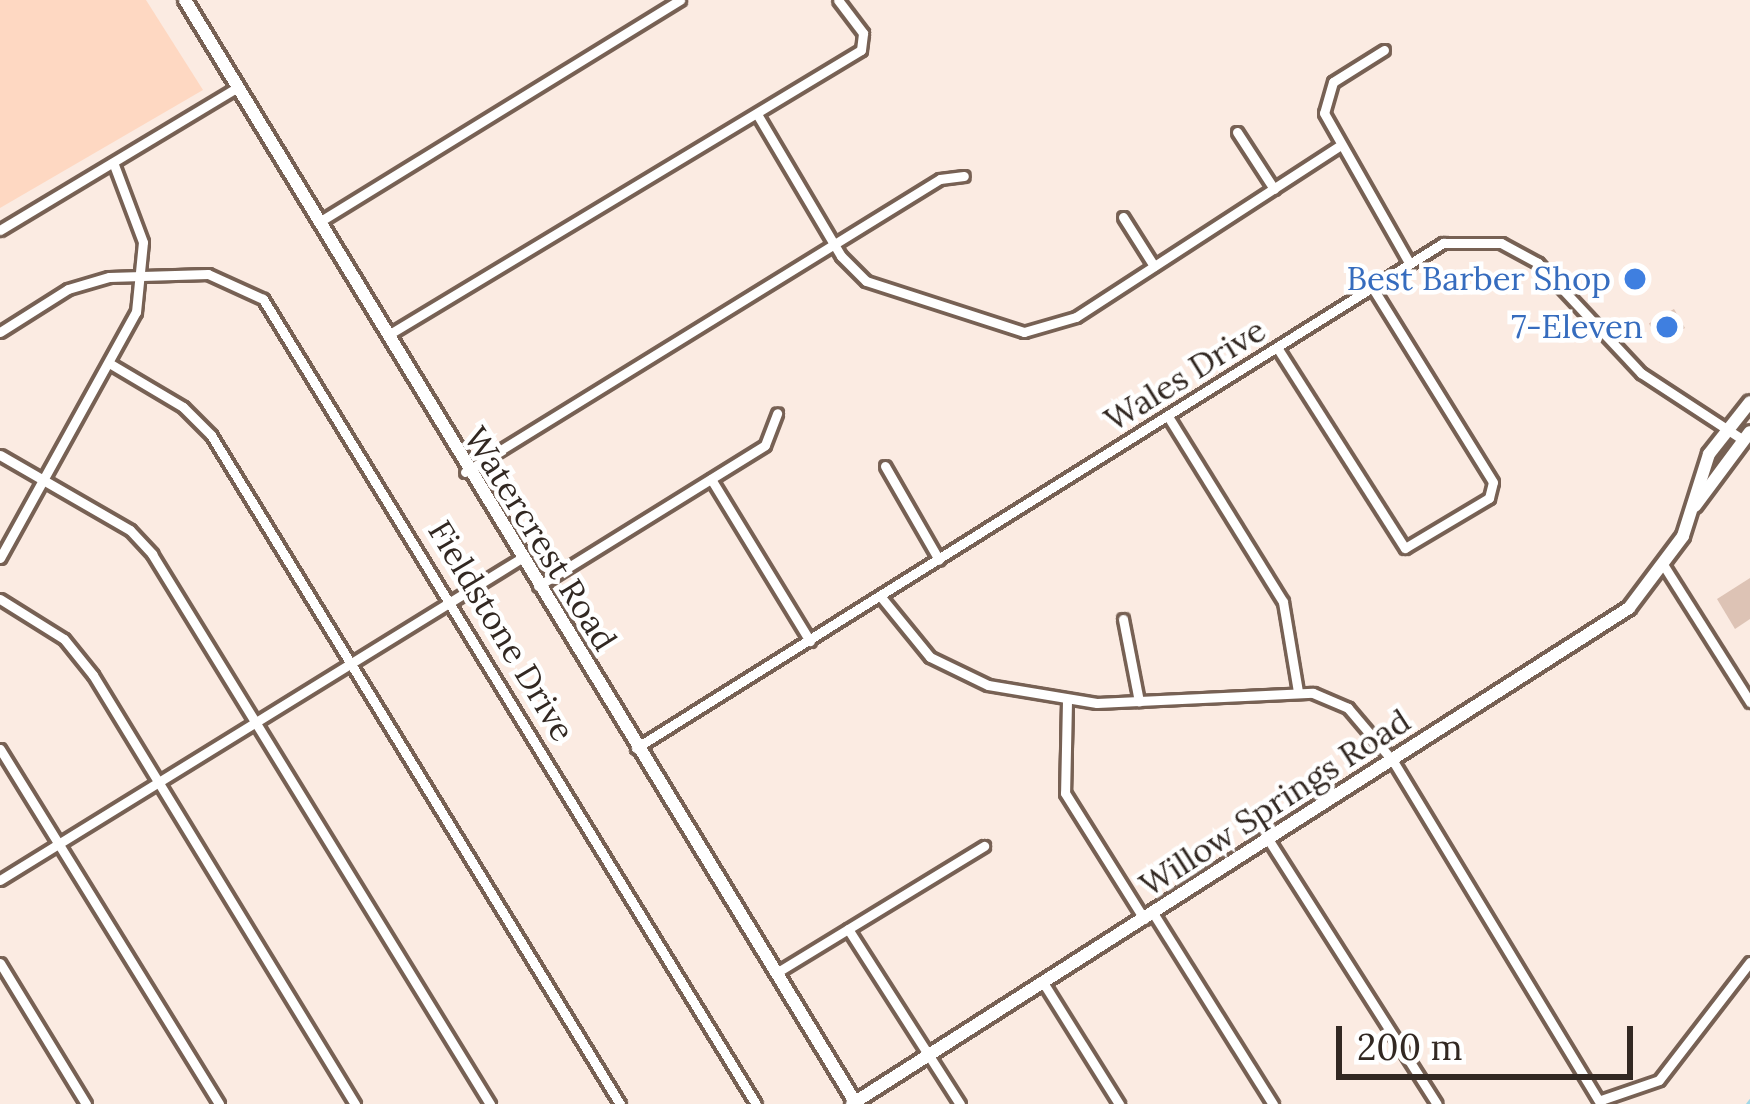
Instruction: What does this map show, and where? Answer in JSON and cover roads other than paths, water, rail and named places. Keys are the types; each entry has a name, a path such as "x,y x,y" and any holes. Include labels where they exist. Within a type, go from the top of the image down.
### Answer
{"street":[{"name":"Watercrest Road","path":"185,0 388,335 465,472 854,1103"},
{"path":"319,222 680,0"},
{"path":"388,335 861,50 863,33 838,0"},
{"path":"1384,50 1325,95 1337,147 1408,261"},
{"path":"0,230 238,87"},
{"path":"757,114 835,246 866,281 901,299 1024,332 1076,317 1337,147"},
{"path":"1237,132 1274,189"},
{"path":"0,558 110,363 142,276 136,208 113,162"},
{"path":"465,472 940,179 964,176"},
{"path":"1123,217 1154,266"},
{"name":"Wales Drive","path":"636,748 1169,418 1408,261 1467,238 1512,248 1540,264 1641,373 1725,428 1746,436"},
{"name":"Fieldstone Drive","path":"0,332 68,289 142,276 232,278 263,299 756,1104"},
{"path":"1278,349 1405,548 1489,498 1492,482 1371,285"},
{"path":"110,363 211,435 620,1104"},
{"name":"Willow Springs Road","path":"854,1103 1628,608 1664,566 1725,428 1750,402"},
{"path":"538,586 777,434 777,412"},
{"path":"1169,418 1283,602 1298,692"},
{"name":"Willow Springs Road","path":"1690,512 1746,436"},
{"path":"0,455 152,554 490,1104"},
{"path":"885,466 939,560"},
{"path":"711,479 810,641"},
{"path":"0,880 520,560"},
{"path":"1664,566 1750,702"},
{"path":"881,597 915,642 958,676 1067,701 1298,692 1348,707 1393,761 1601,1102 1659,1081 1750,962"},
{"path":"0,599 75,650 355,1104"},
{"path":"1123,619 1139,701"},
{"path":"1067,701 1065,793 1273,1104"},
{"path":"0,749 219,1104"},
{"path":"1268,839 1437,1104"},
{"path":"776,973 984,846"},
{"path":"848,929 960,1104"},
{"path":"0,963 86,1104"},
{"path":"1044,984 1120,1104"}],"waterway":[{"path":"1747,1104 1750,1100"}],"place":[{"name":"Best Barber Shop","path":"1635,279"},
{"name":"7-Eleven","path":"1667,327"}]}
